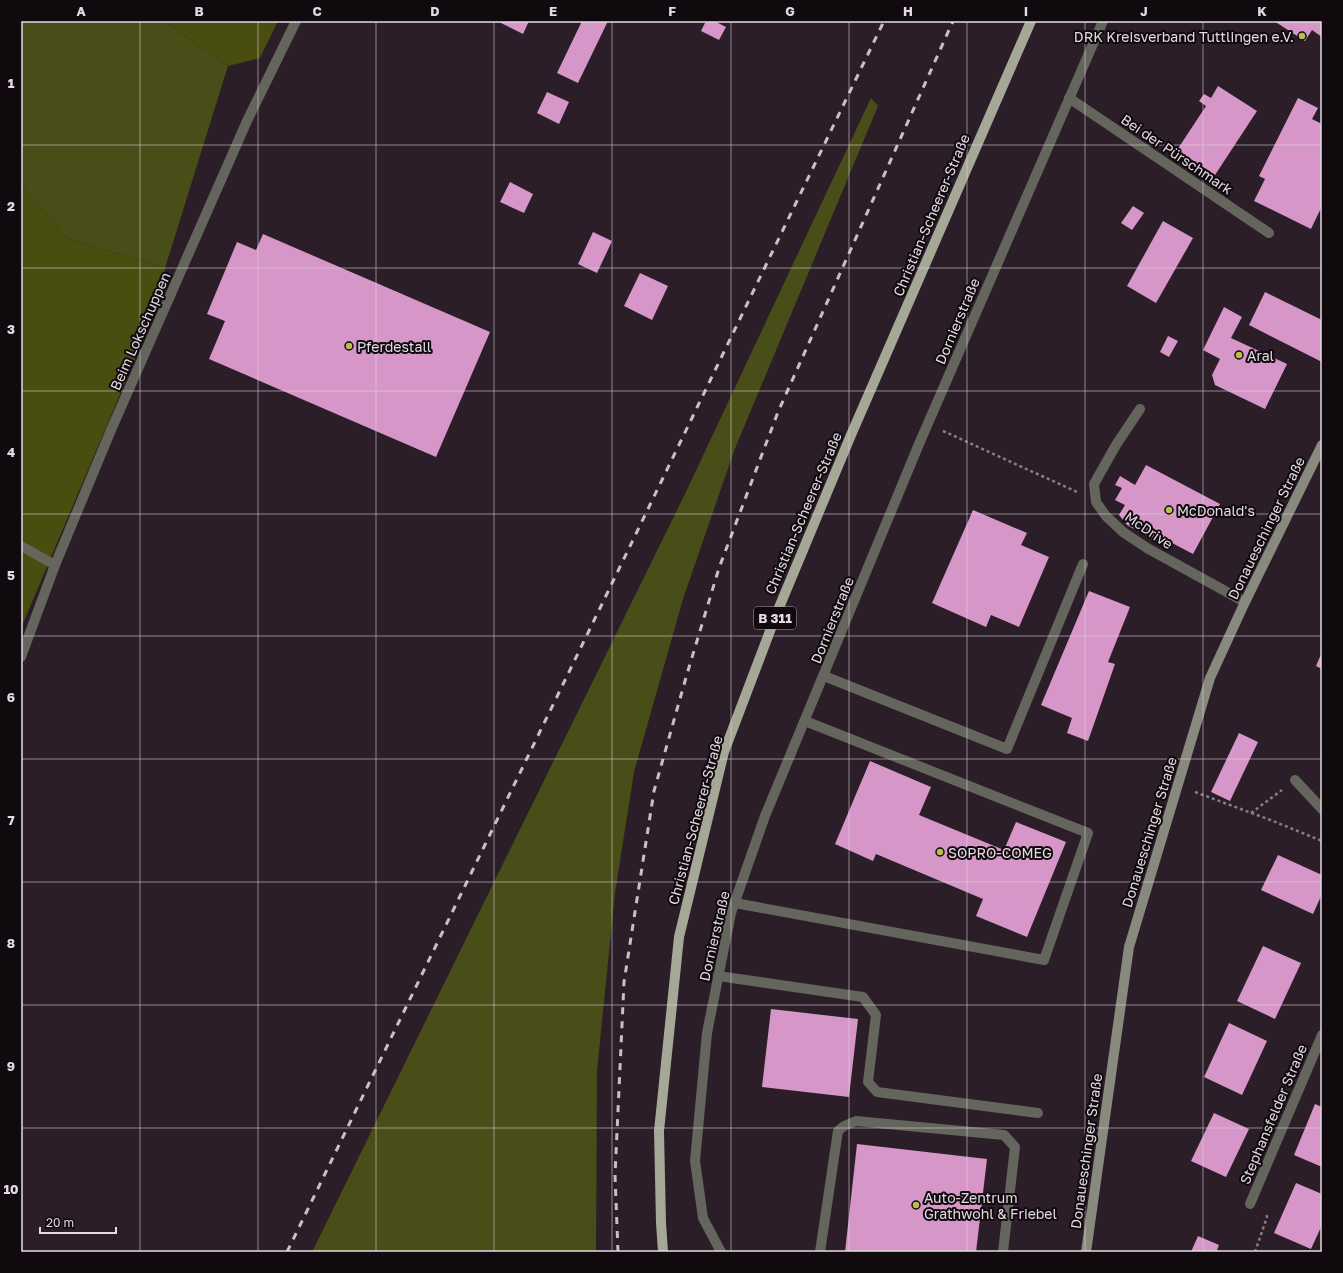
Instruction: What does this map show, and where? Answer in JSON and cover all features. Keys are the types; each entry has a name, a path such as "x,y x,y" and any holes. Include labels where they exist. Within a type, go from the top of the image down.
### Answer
{"main road":[{"name":"Christian-Scheerer-Straße","path":"663,1252 659,1131 679,937 724,752 778,610 851,435 1031,21"}],"street":[{"name":"Beim Lokschuppen","path":"21,657 55,565 111,430 247,121 296,21"},
{"name":"Dornierstraße","path":"721,1252 702,1218 695,1161 707,1032 734,903 765,816 928,424 1103,21"},
{"name":"Bei der Pürschmark","path":"1069,98 1269,232"},
{"name":"McDrive","path":"1140,409 1116,445 1094,484 1096,502 1106,516 1123,532 1147,548 1245,602"},
{"name":"Donaueschinger Straße","path":"1086,1252 1129,947 1210,678 1245,602 1322,445"},
{"path":"21,546 55,565"},
{"path":"824,676 1007,749 1083,564"},
{"path":"734,903 1044,960 1088,833 805,720"},
{"path":"1295,780 1322,809"},
{"path":"718,976 863,997 876,1015 868,1082 877,1092 1038,1113"},
{"name":"Stephansfelder Straße","path":"1250,1204 1322,1035"},
{"path":"820,1252 838,1131 844,1126 856,1121 1004,1135 1015,1147 1003,1252"}],"path":[{"path":"928,424 1070,488"},
{"path":"1251,813 1295,780"},
{"path":"1196,786 1194,792 1322,841"}],"green space":[{"path":"21,21 164,21 228,66 165,268 66,238 21,184"},
{"path":"164,21 278,21 260,58 228,66"},
{"path":"871,98 878,106 734,451 683,599 634,772 615,893 597,1071 596,1252 312,1252 684,496"},
{"path":"21,184 66,238 165,268 163,293 21,628"}],"building":[{"path":"497,21 529,21 523,34"},
{"path":"582,21 608,21 578,83 557,73"},
{"path":"706,21 714,21 726,27 719,40 701,31"},
{"name":"DRK Kreisverband Tuttlingen e.V.","path":"1274,21 1322,21 1322,37 1312,30 1305,41"},
{"path":"1218,86 1257,111 1215,175 1177,150 1206,106 1199,101 1204,94 1211,98"},
{"path":"547,92 569,102 559,124 537,113"},
{"path":"1298,98 1318,108 1312,119 1322,124 1322,206 1311,229 1254,201 1265,179 1259,176"},
{"path":"510,182 533,194 524,213 500,202"},
{"path":"1133,206 1144,213 1132,230 1121,223"},
{"path":"1163,221 1193,238 1156,303 1127,286"},
{"path":"593,232 612,241 597,273 578,264"},
{"name":"Pferdestall","path":"263,234 490,332 436,457 209,359 225,321 207,314 237,242 256,250"},
{"path":"640,273 668,286 652,320 624,306"},
{"path":"1265,292 1322,320 1322,362 1249,325"},
{"name":"Aral","path":"1224,307 1242,317 1231,338 1287,364 1265,409 1215,385 1212,375 1220,359 1203,350"},
{"path":"1168,336 1178,341 1169,357 1160,352"},
{"name":"McDonald's","path":"1146,465 1220,504 1193,554 1172,543 1169,548 1127,525 1119,515 1125,505 1115,500 1122,488 1115,485 1120,476 1135,485"},
{"path":"973,510 1027,533 1021,545 1049,557 1019,627 991,615 986,627 932,603"},
{"path":"1089,591 1130,607 1108,662 1115,664 1088,741 1067,733 1072,718 1041,705"},
{"path":"1322,652 1322,669 1316,666"},
{"path":"1239,733 1258,742 1230,801 1211,792"},
{"path":"870,761 931,787 919,815 1004,850 1016,822 1066,842 1027,937 976,916 983,899 876,854 873,861 835,844"},
{"path":"1278,855 1322,875 1322,894 1313,914 1261,890"},
{"path":"1263,946 1301,963 1275,1019 1237,1001"},
{"path":"771,1009 858,1019 849,1097 762,1087"},
{"path":"1229,1023 1267,1041 1242,1095 1204,1077"},
{"path":"1315,1104 1322,1107 1322,1167 1294,1155"},
{"path":"1214,1113 1249,1129 1226,1177 1191,1161"},
{"name":"Auto-Zentrum Grathwohl & Friebel","path":"857,1144 987,1159 976,1252 845,1252"},
{"path":"1296,1183 1322,1194 1322,1225 1311,1249 1274,1233"},
{"path":"1198,1236 1219,1245 1217,1250 1222,1252 1191,1252"}],"railway":[{"path":"287,1252 884,21"},
{"path":"618,1252 615,1175 624,982 654,791 719,568 778,412 953,21"}],"place":[{"name":"DRK Kreisverband Tuttlingen e.V.","path":"1302,36"},
{"name":"Pferdestall","path":"349,346"},
{"name":"Aral","path":"1239,355"},
{"name":"McDonald's","path":"1169,510"},
{"name":"SOPRO-COMEG","path":"940,852"},
{"name":"Auto-Zentrum Grathwohl & Friebel","path":"916,1205"}]}
